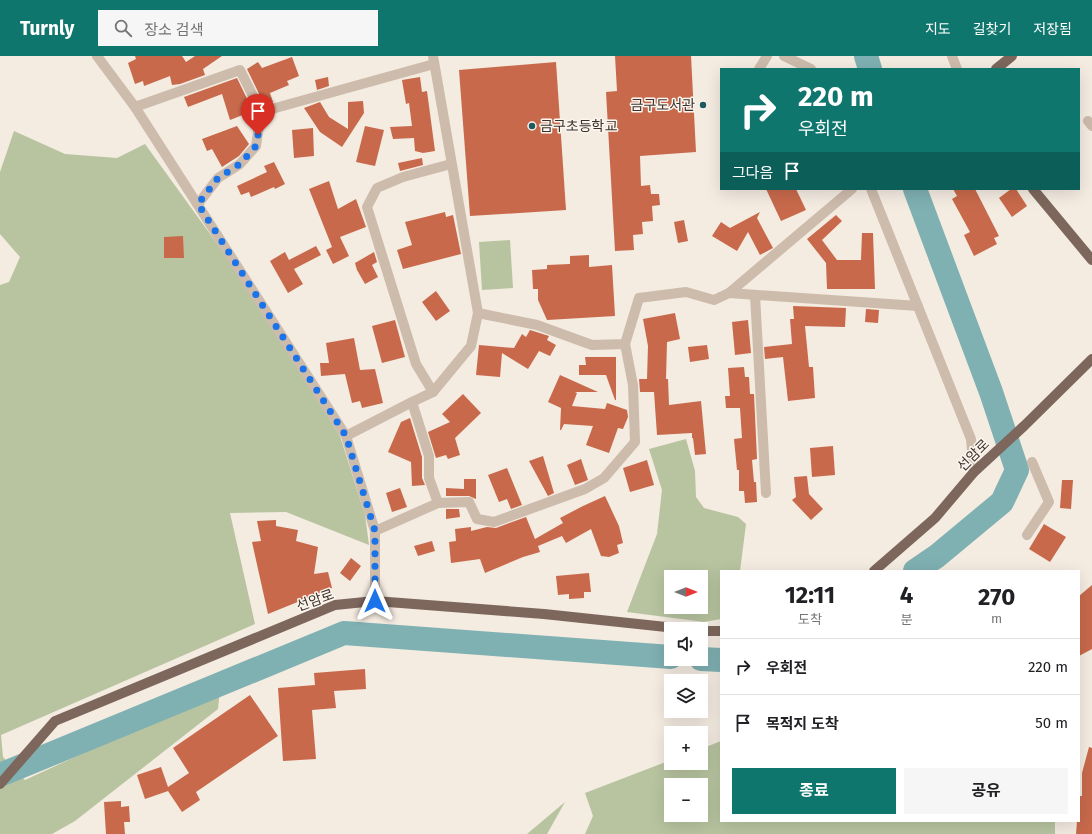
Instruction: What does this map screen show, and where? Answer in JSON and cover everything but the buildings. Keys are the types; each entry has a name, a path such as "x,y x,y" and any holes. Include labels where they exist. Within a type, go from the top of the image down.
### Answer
{"main road":[{"path":"997,68 1012,56"},
{"path":"1034,190 1092,260"},
{"name":"선암로","path":"875,570 935,518 974,472 1024,426 1092,359"},
{"name":"선암로","path":"0,784 55,721 335,605 375,601 544,614 664,627"},
{"path":"708,631 720,631"}],"street":[{"path":"97,56 135,107 346,436 375,531 375,601"},
{"path":"759,68 767,56"},
{"path":"784,56 809,68"},
{"path":"952,56 957,68"},
{"path":"261,112 433,60 478,313 471,346 433,392 346,436"},
{"path":"135,107 240,70 261,112 256,146 240,164 218,178 198,204"},
{"path":"433,392 416,364 367,207 377,188 403,176 451,164"},
{"path":"375,531 438,503 469,502 477,519 494,522 585,489 604,478 635,442 633,385 625,344 639,298 686,292 714,300 729,294 851,190"},
{"path":"871,190 971,439 974,472"},
{"path":"729,294 918,306"},
{"path":"755,295 766,493"},
{"path":"478,313 537,325 592,345 625,344"},
{"path":"412,402 429,456 429,478 438,503"},
{"path":"1027,535 1049,502 1032,462"}],"green space":[{"path":"14,131 65,154 117,158 145,144 239,274 340,436 365,515 369,545 286,512 230,513 255,624 1,735 3,757 25,780 220,690 218,709 75,821 52,834 0,834 0,285 9,282 20,257 0,234 0,172"},
{"path":"510,240 513,288 482,290 479,242"},
{"path":"686,439 695,471 696,497 704,508 738,517 746,524 740,570 720,570 720,619 704,622 627,612 657,534 662,490 649,449"},
{"path":"720,741 720,822 1055,822 1055,834 585,834 593,816 585,793 664,763 664,770 708,770 708,746"},
{"path":"565,802 547,834 527,834"}],"waterway":[{"path":"866,56 870,68"},
{"path":"915,190 991,392 1017,470 1002,502 937,556 916,570"},
{"path":"0,775 344,633 664,656"},
{"path":"708,659 720,660"}],"place":[{"name":"금구도서관","path":"703,105"},
{"name":"금구초등학교","path":"532,126"}],"route":[{"path":"258,135 256,146 240,164 218,178 198,204 346,436 375,531 375,601"}]}
